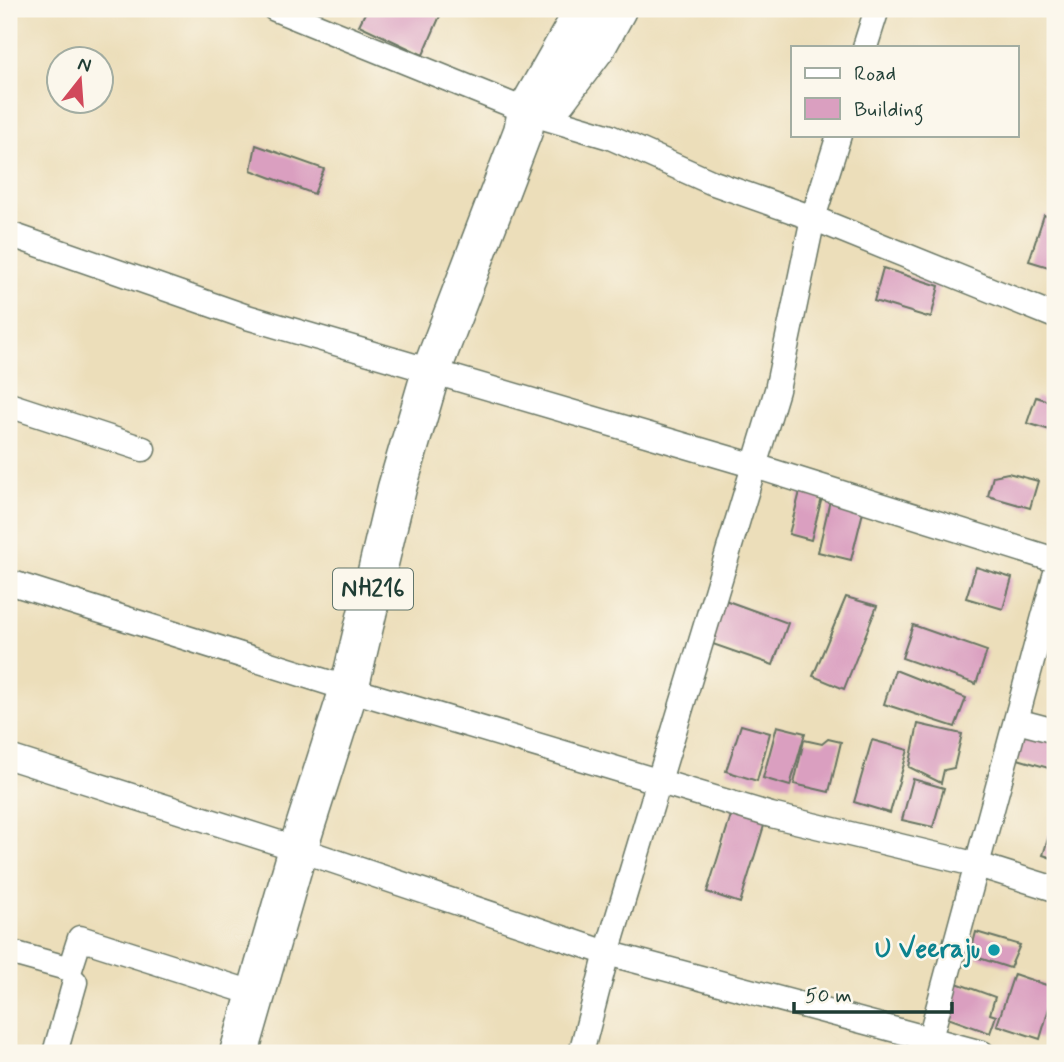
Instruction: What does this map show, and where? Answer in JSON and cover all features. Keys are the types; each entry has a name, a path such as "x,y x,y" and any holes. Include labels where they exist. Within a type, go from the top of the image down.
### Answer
{"highway":[{"name":"NH216","path":"239,1053 298,849 349,688 397,488 431,372 531,120 585,9"},
{"name":"NH216","path":"531,120 596,47 617,9"}],"street":[{"path":"275,9 531,120 610,137 711,182 813,218 1055,316"},
{"path":"865,46 877,9"},
{"path":"581,1053 607,953 777,390 813,218 839,136"},
{"path":"9,234 247,317 755,466 1055,560"},
{"path":"9,405 143,449"},
{"path":"928,1046 1055,576"},
{"path":"9,582 771,815 978,865 1055,889"},
{"path":"1017,721 1055,731"},
{"path":"9,757 298,849 607,953 928,1046 982,1053"},
{"path":"9,952 70,969 80,938 256,994"},
{"path":"55,1053 75,982"}],"building":[{"path":"367,9 443,9 423,55 359,25"},
{"path":"256,145 324,169 314,194 251,170"},
{"path":"1044,215 1055,219 1055,269 1029,261"},
{"path":"883,268 939,286 931,318 874,301"},
{"path":"1036,397 1055,403 1053,431 1027,423"},
{"path":"1008,473 1038,481 1030,508 988,496 993,476"},
{"path":"802,484 824,490 811,540 789,534"},
{"path":"831,496 865,504 851,560 818,552"},
{"path":"976,567 1012,578 1003,609 966,598"},
{"path":"846,597 877,606 844,689 813,676"},
{"path":"722,599 788,623 773,665 707,642"},
{"path":"913,625 987,651 976,684 902,658"},
{"path":"895,670 966,698 955,727 884,704"},
{"path":"918,724 962,734 954,768 944,770 941,783 909,767"},
{"path":"741,725 770,733 757,781 726,771"},
{"path":"777,726 805,733 790,786 763,778"},
{"path":"1020,727 1055,737 1055,770 1011,757"},
{"path":"828,739 841,742 829,792 794,784 804,740 822,744"},
{"path":"872,740 908,750 890,813 854,802"},
{"path":"913,779 944,788 933,827 902,820"},
{"path":"734,806 767,816 740,903 707,892"},
{"path":"1055,816 1055,859 1043,855"},
{"name":"U Veeraju","path":"976,932 1020,945 1010,968 970,955"},
{"path":"1014,974 1055,988 1040,1039 997,1025"},
{"path":"951,981 995,997 990,1014 996,1016 990,1033 939,1015"}],"place":[{"name":"U Veeraju","path":"994,950"}]}
